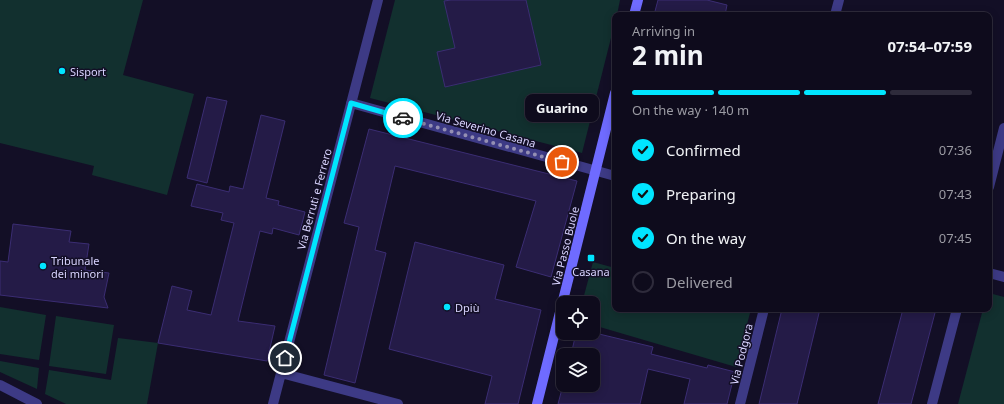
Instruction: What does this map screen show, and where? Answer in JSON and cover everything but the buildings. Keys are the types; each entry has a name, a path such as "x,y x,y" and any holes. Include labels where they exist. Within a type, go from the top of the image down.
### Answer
{"street":[{"name":"Via Berruti e Ferrero","path":"273,404 378,0"},
{"path":"635,12 638,0"},
{"path":"836,12 839,0"},
{"name":"Via Severino Casana","path":"351,103 612,175"},
{"name":"Via Passo Buole","path":"537,404 612,105"},
{"path":"992,175 1004,128"},
{"path":"992,274 1004,277"},
{"name":"Via Podgora","path":"740,404 763,312"},
{"path":"932,404 956,312"},
{"path":"281,373 398,404"},
{"path":"0,385 38,404"}],"green space":[{"name":"Sisport","path":"0,0 143,0 123,75 194,94 167,195 92,175 94,166 0,143"},
{"path":"395,0 620,0 618,12 612,12 612,34 582,153 370,98"},
{"path":"593,262 612,267 612,312 750,312 736,367 600,327 600,296 584,296"},
{"path":"992,294 1004,297 1004,404 958,404 982,312 992,312"},
{"path":"0,307 46,315 39,360 0,354"},
{"path":"56,316 114,325 106,374 49,366"},
{"path":"118,338 158,343 147,404 66,404 45,394 49,370 111,380"},
{"path":"0,361 39,368 37,389 0,372"}],"way so far":[{"path":"403,118 562,162"}],"place":[{"name":"Sisport","path":"62,71"},
{"name":"Guarino","path":"562,162"},
{"name":"Casana","path":"591,258"},
{"name":"Tribunale dei minori","path":"43,266"},
{"name":"Dpiù","path":"447,307"}],"route":[{"path":"285,358 351,103 403,118"}]}
